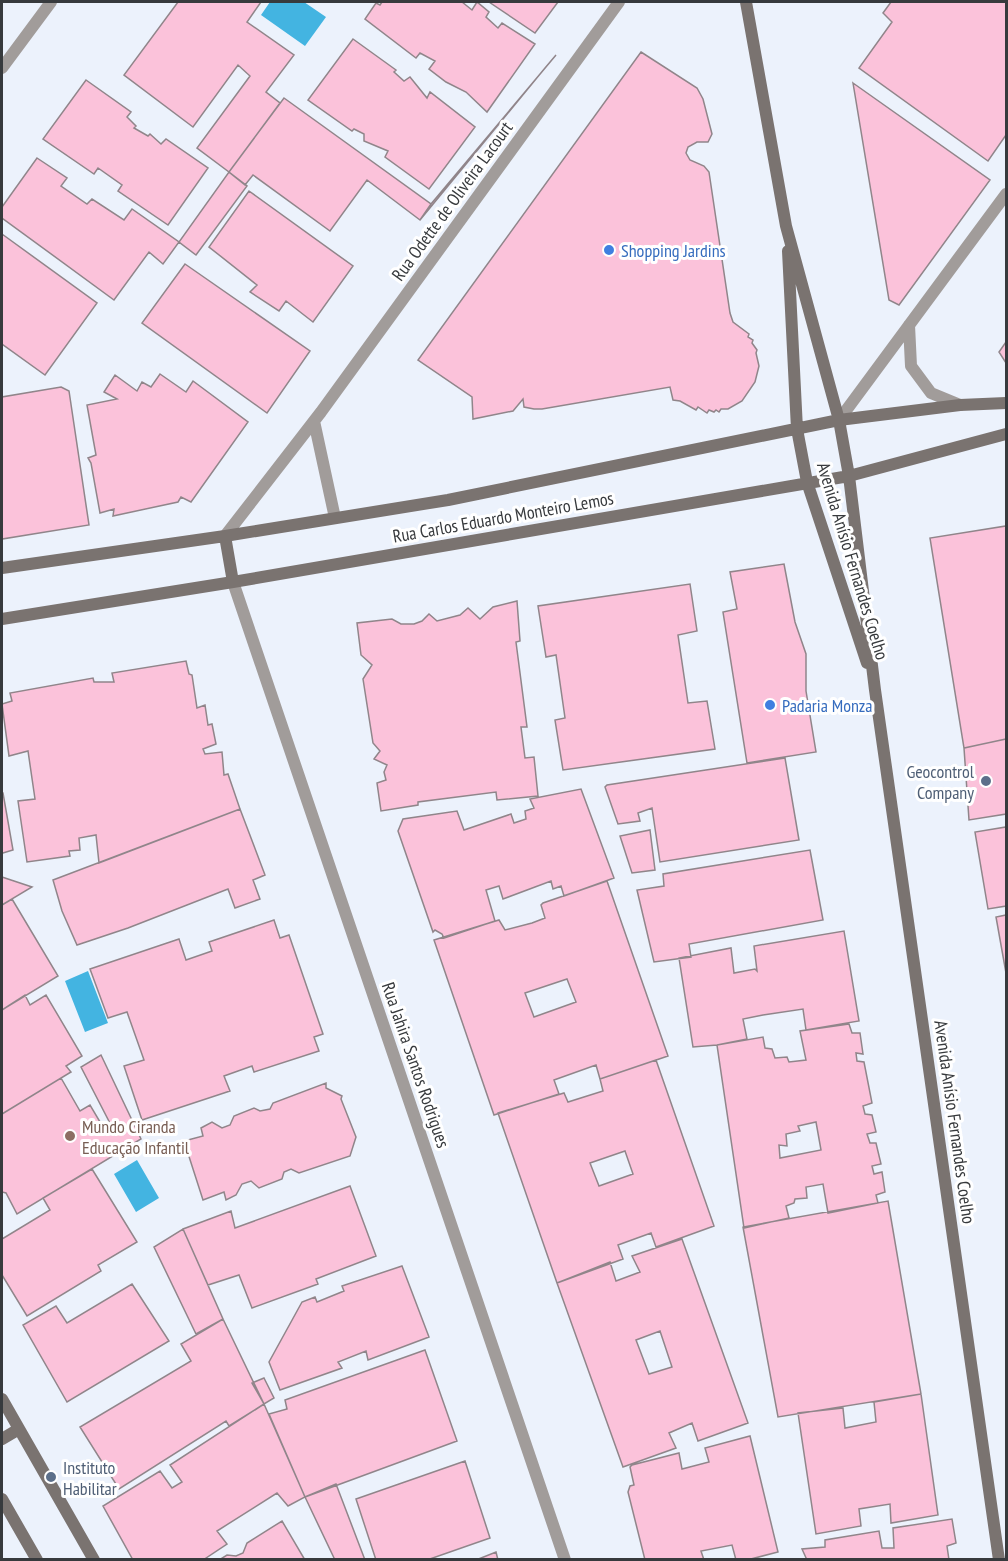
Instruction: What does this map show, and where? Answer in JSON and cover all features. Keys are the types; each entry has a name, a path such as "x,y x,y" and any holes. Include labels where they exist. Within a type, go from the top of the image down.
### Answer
{"street":[{"path":"2,68 51,2"},
{"name":"Rua Odette de Oliveira Lacourt","path":"225,536 314,421 619,2"},
{"name":"Avenida Anísio Fernandes Coelho","path":"746,2 786,226 839,420 849,476 876,690 999,1560"},
{"path":"839,420 1006,194"},
{"name":"Avenida Anísio Fernandes Coelho","path":"786,226 797,429 807,482 876,690"},
{"path":"909,326 910,366 931,393 960,405"},
{"name":"Rua Carlos Eduardo Monteiro Lemos","path":"2,568 225,536 448,500 839,420 960,405 1006,403"},
{"path":"314,421 335,518"},
{"name":"Rua Carlos Eduardo Monteiro Lemos","path":"2,619 233,582 849,476 1006,434"},
{"path":"225,536 233,582"},
{"name":"Rua Jahira Santos Rodrigues","path":"233,582 565,1560"},
{"path":"2,1399 94,1560"},
{"path":"2,1439 18,1429"},
{"path":"2,1499 37,1560"}],"water":[{"path":"270,2 304,2 326,17 305,46 261,15"},
{"path":"88,971 108,1023 85,1032 65,981"},
{"path":"137,1160 159,1198 136,1212 114,1174"}],"building":[{"path":"178,2 261,2 247,22 294,55 266,92 280,103 229,172 197,148 250,76 238,65 193,127 124,75"},
{"path":"382,2 462,2 472,10 477,2 489,12 486,17 498,28 502,23 535,44 487,112 466,92 446,82 429,69 435,61 420,53 416,58 365,19 376,3 380,5"},
{"path":"489,2 558,2 535,33"},
{"path":"891,2 1006,2 1006,135 988,161 859,68 892,22 883,13"},
{"path":"353,39 396,70 394,72 404,81 410,77 427,98 430,92 475,127 429,189 385,157 388,151 364,141 364,134 354,129 352,131 308,100"},
{"name":"Shopping Jardins","path":"641,52 697,88 703,99 712,134 708,142 697,142 688,147 686,153 690,160 704,166 709,172 730,313 733,322 749,334 748,337 753,340 752,343 757,350 759,366 755,382 742,401 728,409 721,409 719,412 709,410 707,413 698,407 696,410 680,401 673,400 670,387 542,409 524,407 523,399 513,411 473,419 472,397 418,360"},
{"path":"540,74 420,220 431,204"},
{"path":"86,80 131,112 127,117 136,126 134,128 148,136 150,134 161,144 166,139 208,168 168,225 118,191 122,185 98,168 94,174 43,139"},
{"path":"853,83 990,180 899,305 889,300"},
{"path":"284,98 431,204 420,220 367,180 330,231 253,175 245,185 229,172"},
{"path":"37,158 67,178 61,186 87,204 92,199 124,220 132,209 179,242 163,264 149,252 114,300 2,218 2,207"},
{"path":"229,172 247,186 196,255 179,242"},
{"path":"249,191 353,266 313,322 286,301 279,311 250,292 257,285 209,247"},
{"path":"2,234 97,303 45,375 2,344"},
{"path":"185,264 310,351 267,413 142,323"},
{"path":"1006,342 1006,363 999,352"},
{"path":"160,374 186,392 193,381 248,422 191,502 181,497 178,502 113,516 114,509 100,513 91,463 88,458 96,455 87,405 117,399 104,392 115,375 137,391 142,382 151,387"},
{"path":"61,387 69,391 89,525 2,539 2,397"},
{"path":"1006,526 1006,739 964,748 930,538"},
{"path":"784,564 795,622 806,654 806,691 816,752 747,763 723,612 737,609 730,572"},
{"path":"690,584 697,631 678,635 688,703 707,701 715,749 563,770 555,720 565,718 556,655 546,657 538,606"},
{"path":"517,601 520,641 516,642 527,727 521,727 525,758 534,757 538,796 497,800 496,792 418,802 418,805 381,811 377,783 386,780 384,772 387,765 374,759 380,751 373,743 363,679 372,665 361,655 357,623 392,619 401,624 414,624 422,621 429,614 437,621 460,615 468,608 480,619 493,607"},
{"path":"186,661 189,674 192,675 197,708 205,705 208,725 212,724 216,744 203,749 205,754 222,752 224,775 228,774 240,809 99,863 96,835 79,838 80,850 69,851 70,856 27,862 18,801 35,799 28,751 9,756 2,704 12,701 10,693 93,678 94,682 114,682 112,673"},
{"name":"Geocontrol Company","path":"1006,739 1006,814 969,820 964,748"},
{"path":"785,758 799,840 660,862 652,808 638,813 640,821 618,824 605,787 607,785"},
{"path":"581,789 614,878 564,896 561,886 553,889 551,881 503,899 499,886 486,890 495,921 444,938 435,930 433,932 398,831 403,819 457,811 464,830 511,814 514,823 526,819 525,811 534,808 530,799"},
{"path":"2,793 13,850 3,853 2,853"},
{"path":"240,809 265,875 253,880 260,899 235,908 228,889 77,945 62,911 53,880"},
{"path":"1006,827 1006,906 988,909 975,832"},
{"path":"650,830 655,870 632,873 620,836"},
{"path":"810,850 823,920 689,944 691,957 654,962 637,890 664,886 663,874"},
{"path":"2,877 32,887 2,905"},
{"path":"607,881 668,1056 600,1079 596,1065 554,1080 559,1094 494,1115 434,940 499,920 505,930 532,923 545,918 541,905","holes":["567,979 576,1002 534,1017 525,993"]},
{"path":"12,899 58,976 2,1010 2,905"},
{"path":"1006,915 1006,973 996,917"},
{"path":"274,920 280,938 289,935 323,1034 314,1037 319,1051 254,1072 252,1066 224,1076 230,1091 142,1120 124,1066 144,1060 127,1012 108,1018 90,969 179,939 186,960 212,951 209,942"},
{"path":"844,931 859,1021 806,1030 803,1009 763,1015 743,1019 747,1039 693,1047 679,958 731,948 734,973 755,969 757,971 754,946"},
{"path":"25,995 30,1005 46,995 82,1056 66,1066 71,1072 2,1114 2,1010"},
{"path":"849,1024 852,1033 860,1033 863,1054 856,1053 857,1061 864,1062 872,1103 863,1106 865,1114 872,1115 876,1132 867,1134 870,1143 876,1143 881,1164 872,1166 874,1174 882,1172 885,1192 876,1195 878,1203 828,1213 823,1184 806,1187 807,1198 795,1199 794,1203 786,1206 789,1218 744,1228 717,1045 763,1037 765,1048 772,1049 775,1058 787,1057 789,1062 806,1060 800,1031","holes":["816,1122 821,1150 780,1158 779,1145 787,1146 786,1134 800,1131 798,1126"]},
{"name":"Mundo Ciranda Educação Infantil","path":"101,1055 141,1139 17,1214 6,1193 2,1192 2,1114 61,1078 80,1111 90,1105 103,1127 106,1124 111,1133 114,1131 81,1067"},
{"path":"656,1060 714,1226 656,1247 651,1233 618,1245 623,1259 557,1283 498,1113 564,1093 568,1102 603,1091 600,1079","holes":["625,1151 633,1174 599,1186 590,1163"]},
{"path":"326,1083 326,1088 342,1096 341,1099 356,1137 350,1156 299,1173 291,1169 284,1172 282,1179 259,1188 251,1181 242,1184 236,1195 226,1200 224,1192 203,1200 184,1141 203,1136 201,1128 212,1122 222,1128 230,1125 234,1116 254,1108 260,1111 270,1109 273,1103"},
{"path":"92,1169 137,1242 98,1265 101,1271 27,1316 2,1275 2,1239 50,1210 43,1198"},
{"path":"350,1186 376,1256 316,1279 318,1284 252,1308 239,1275 208,1285 183,1229 231,1211 235,1228"},
{"path":"888,1201 921,1394 778,1417 743,1227"},
{"path":"183,1229 223,1319 196,1334 154,1247"},
{"path":"682,1239 748,1423 698,1441 692,1423 669,1433 676,1448 623,1467 557,1283 610,1262 616,1281 640,1272 632,1256","holes":["660,1331 672,1367 649,1374 636,1340"]},
{"path":"402,1266 429,1337 368,1360 366,1351 338,1362 342,1368 280,1390 269,1362 302,1302 315,1297 317,1302 344,1291 342,1286"},
{"path":"132,1284 169,1341 67,1402 23,1325 56,1306 67,1323"},
{"path":"223,1319 264,1404 229,1426 226,1421 119,1489 80,1427 191,1361 181,1344"},
{"path":"425,1350 457,1441 305,1497 269,1414 287,1409 285,1400"},
{"path":"264,1378 274,1398 264,1404 252,1383"},
{"path":"921,1394 938,1515 891,1523 890,1504 859,1509 861,1526 816,1534 798,1413 843,1408 845,1428 876,1422 874,1402"},
{"path":"264,1404 305,1497 288,1506 277,1493 217,1531 227,1544 203,1560 133,1560 103,1506 160,1471 172,1488 182,1482 170,1465"},
{"path":"750,1436 778,1552 747,1560 736,1560 732,1545 701,1551 704,1560 645,1560 628,1492 630,1486 634,1485 630,1467 679,1453 682,1469 709,1462 705,1448"},
{"path":"465,1461 490,1538 427,1560 376,1560 356,1499"},
{"path":"336,1484 365,1560 335,1560 305,1497"},
{"path":"952,1519 956,1543 947,1546 949,1560 807,1560 802,1549 825,1547 825,1540 879,1531 882,1548 894,1548 893,1528"},
{"path":"282,1521 305,1560 219,1560 227,1555 236,1556 243,1553 247,1543"},
{"path":"496,1552 498,1560 476,1560"}],"place":[{"name":"Shopping Jardins","path":"609,250"},
{"name":"Padaria Monza","path":"770,705"},
{"name":"Geocontrol Company","path":"986,781"},
{"name":"Mundo Ciranda Educação Infantil","path":"70,1136"},
{"name":"Instituto Habilitar","path":"51,1477"}]}
